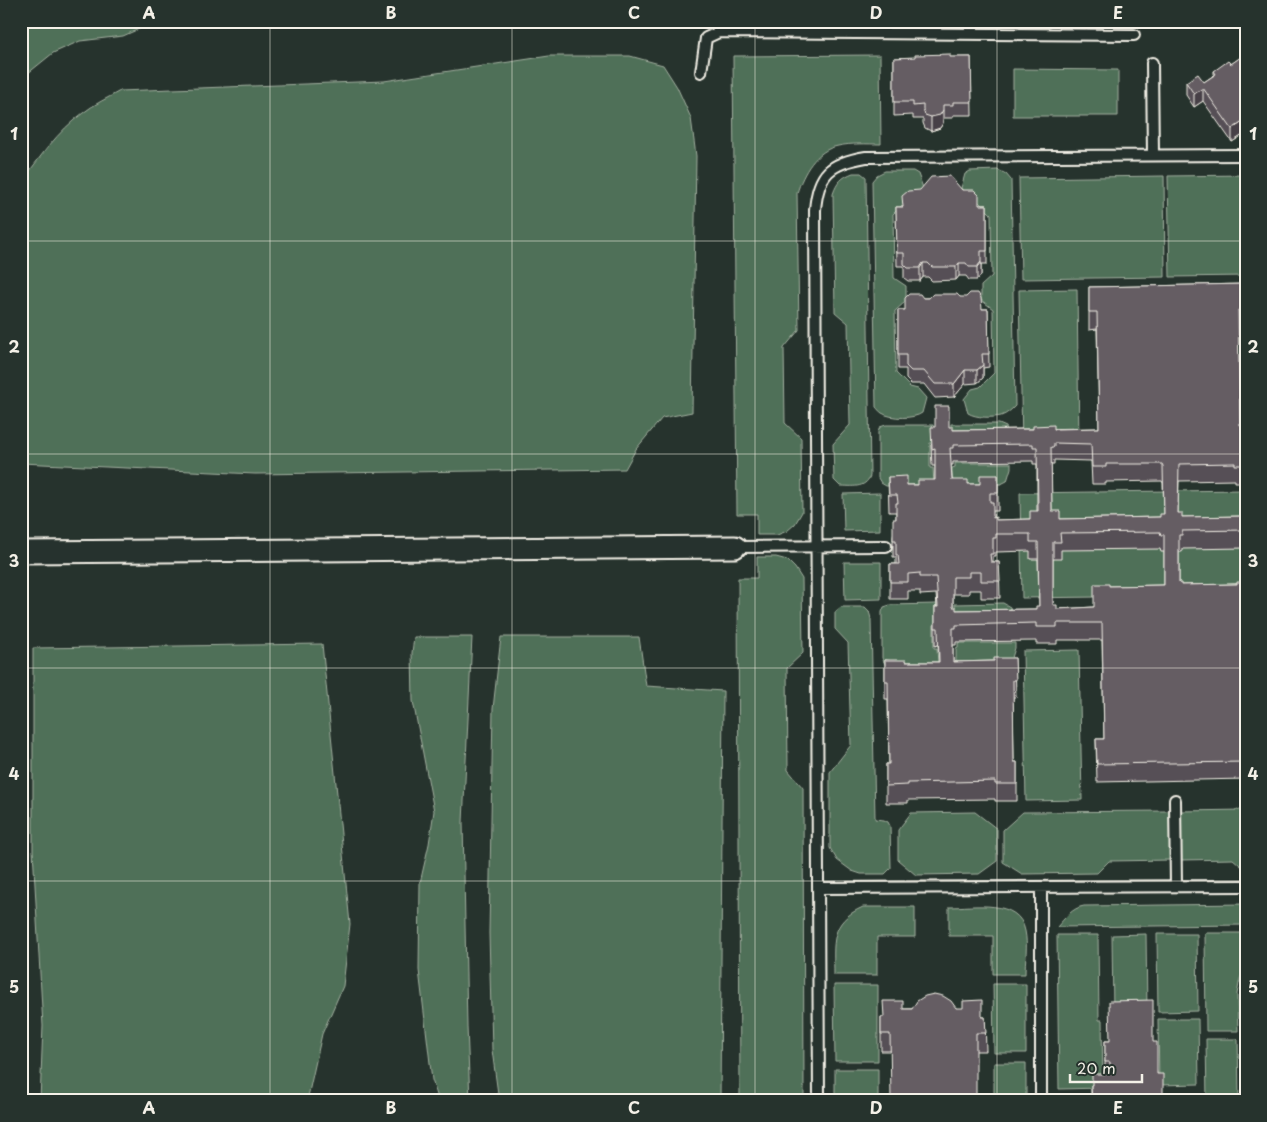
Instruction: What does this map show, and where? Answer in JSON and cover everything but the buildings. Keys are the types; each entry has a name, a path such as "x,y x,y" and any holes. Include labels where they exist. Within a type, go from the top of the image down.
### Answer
{"street":[{"path":"21,552 735,547"}],"lane":[{"path":"701,72 706,38 718,32 1134,35"},
{"path":"1152,63 1153,155"},
{"path":"819,1101 816,192 823,177 833,168 849,160 866,157 1246,155"},
{"path":"735,547 886,546"},
{"path":"1175,800 1176,886"},
{"path":"818,888 1246,886"},
{"path":"1041,887 1041,1101"}],"green space":[{"path":"21,21 157,21 123,36 80,41 53,53 21,81"},
{"path":"880,55 881,144 843,145 823,152 807,170 797,193 799,330 784,348 785,423 801,438 802,512 795,524 787,531 777,535 757,535 757,514 737,514 733,56"},
{"path":"549,56 630,56 663,65 677,87 691,118 696,156 692,412 662,418 636,449 625,469 255,474 21,463 21,183 57,136 83,113 120,91 384,81"},
{"path":"1013,69 1118,70 1118,116 1013,116"},
{"path":"998,170 1006,174 1011,180 1015,406 1001,416 984,417 968,413 964,399 972,389 980,387 994,373 993,309 981,300 981,286 992,276 991,214 977,200 969,198 961,188 965,174 970,171"},
{"path":"885,171 913,171 918,174 923,188 915,197 907,200 893,214 894,278 906,286 906,301 895,311 896,373 910,387 918,389 926,398 922,413 908,417 886,415 876,407 872,181 877,175"},
{"path":"853,173 861,173 866,177 870,476 865,483 858,486 840,486 834,480 833,444 850,425 848,323 835,312 833,194 840,180"},
{"path":"1246,175 1246,276 1170,277 1168,176"},
{"path":"1164,176 1165,277 1021,279 1019,178"},
{"path":"1077,289 1079,444 1022,445 1019,290"},
{"path":"951,424 999,424 1006,427 1011,440 951,442"},
{"path":"886,425 933,425 933,443 930,443 930,468 933,468 934,485 886,486 881,483 878,478 878,432 880,427"},
{"path":"955,463 1011,463 1011,468 1007,481 1001,484 952,485 952,468 955,467"},
{"path":"1246,490 1246,595 1022,598 1020,493"},
{"path":"880,493 880,530 844,531 843,494"},
{"path":"757,557 776,557 787,560 802,579 803,653 787,668 788,770 803,788 804,1101 740,1101 738,578 757,578"},
{"path":"844,562 881,562 881,599 845,600"},
{"path":"1003,603 1010,607 1014,620 955,622 955,604"},
{"path":"937,604 937,622 934,623 934,648 937,648 938,665 885,664 882,658 882,612 884,607 890,605"},
{"path":"841,607 865,607 869,611 871,619 875,819 884,820 890,826 891,868 885,874 861,874 852,871 837,860 830,848 830,772 851,745 848,643 835,629 835,612"},
{"path":"414,637 472,637 463,822 470,1101 439,1101 432,1080 419,970 420,883 434,811 413,701 412,653"},
{"path":"501,637 639,637 646,686 723,691 720,1101 499,1101 492,1050 489,933 493,709"},
{"path":"958,643 1015,643 1015,648 1011,661 956,665 956,648"},
{"path":"322,644 350,924 343,986 322,1034 307,1101 40,1101 43,1026 33,850 33,648"},
{"path":"1079,650 1082,800 1026,801 1023,651"},
{"path":"1246,810 1246,870 1233,859 1181,860 1180,811"},
{"path":"1169,811 1170,860 1109,861 1097,873 1022,874 1003,862 1003,830 1023,812"},
{"path":"975,812 997,829 997,861 979,874 916,875 898,860 898,830 911,813"},
{"path":"1246,904 1246,925 1057,927 1072,911 1084,906"},
{"path":"863,907 915,907 915,937 877,937 877,975 834,975 834,943 839,927 844,919"},
{"path":"949,907 994,907 1014,913 1021,920 1026,936 1025,974 993,974 993,936 949,936"},
{"path":"1205,933 1246,933 1246,965 1240,979 1237,994 1238,1031 1206,1031"},
{"path":"1146,934 1147,1012 1113,1012 1112,935"},
{"path":"1157,934 1197,934 1198,1011 1158,1012"},
{"path":"1057,935 1098,935 1099,1020 1102,1020 1103,1088 1059,1089"},
{"path":"993,984 1026,984 1026,1053 994,1053"},
{"path":"834,985 878,985 878,1061 835,1061"},
{"path":"1158,1019 1198,1019 1199,1084 1159,1085"},
{"path":"1206,1039 1238,1039 1239,1101 1207,1101"},
{"path":"994,1063 1026,1063 1026,1101 994,1101"},
{"path":"835,1069 878,1069 878,1101 835,1101"}]}
